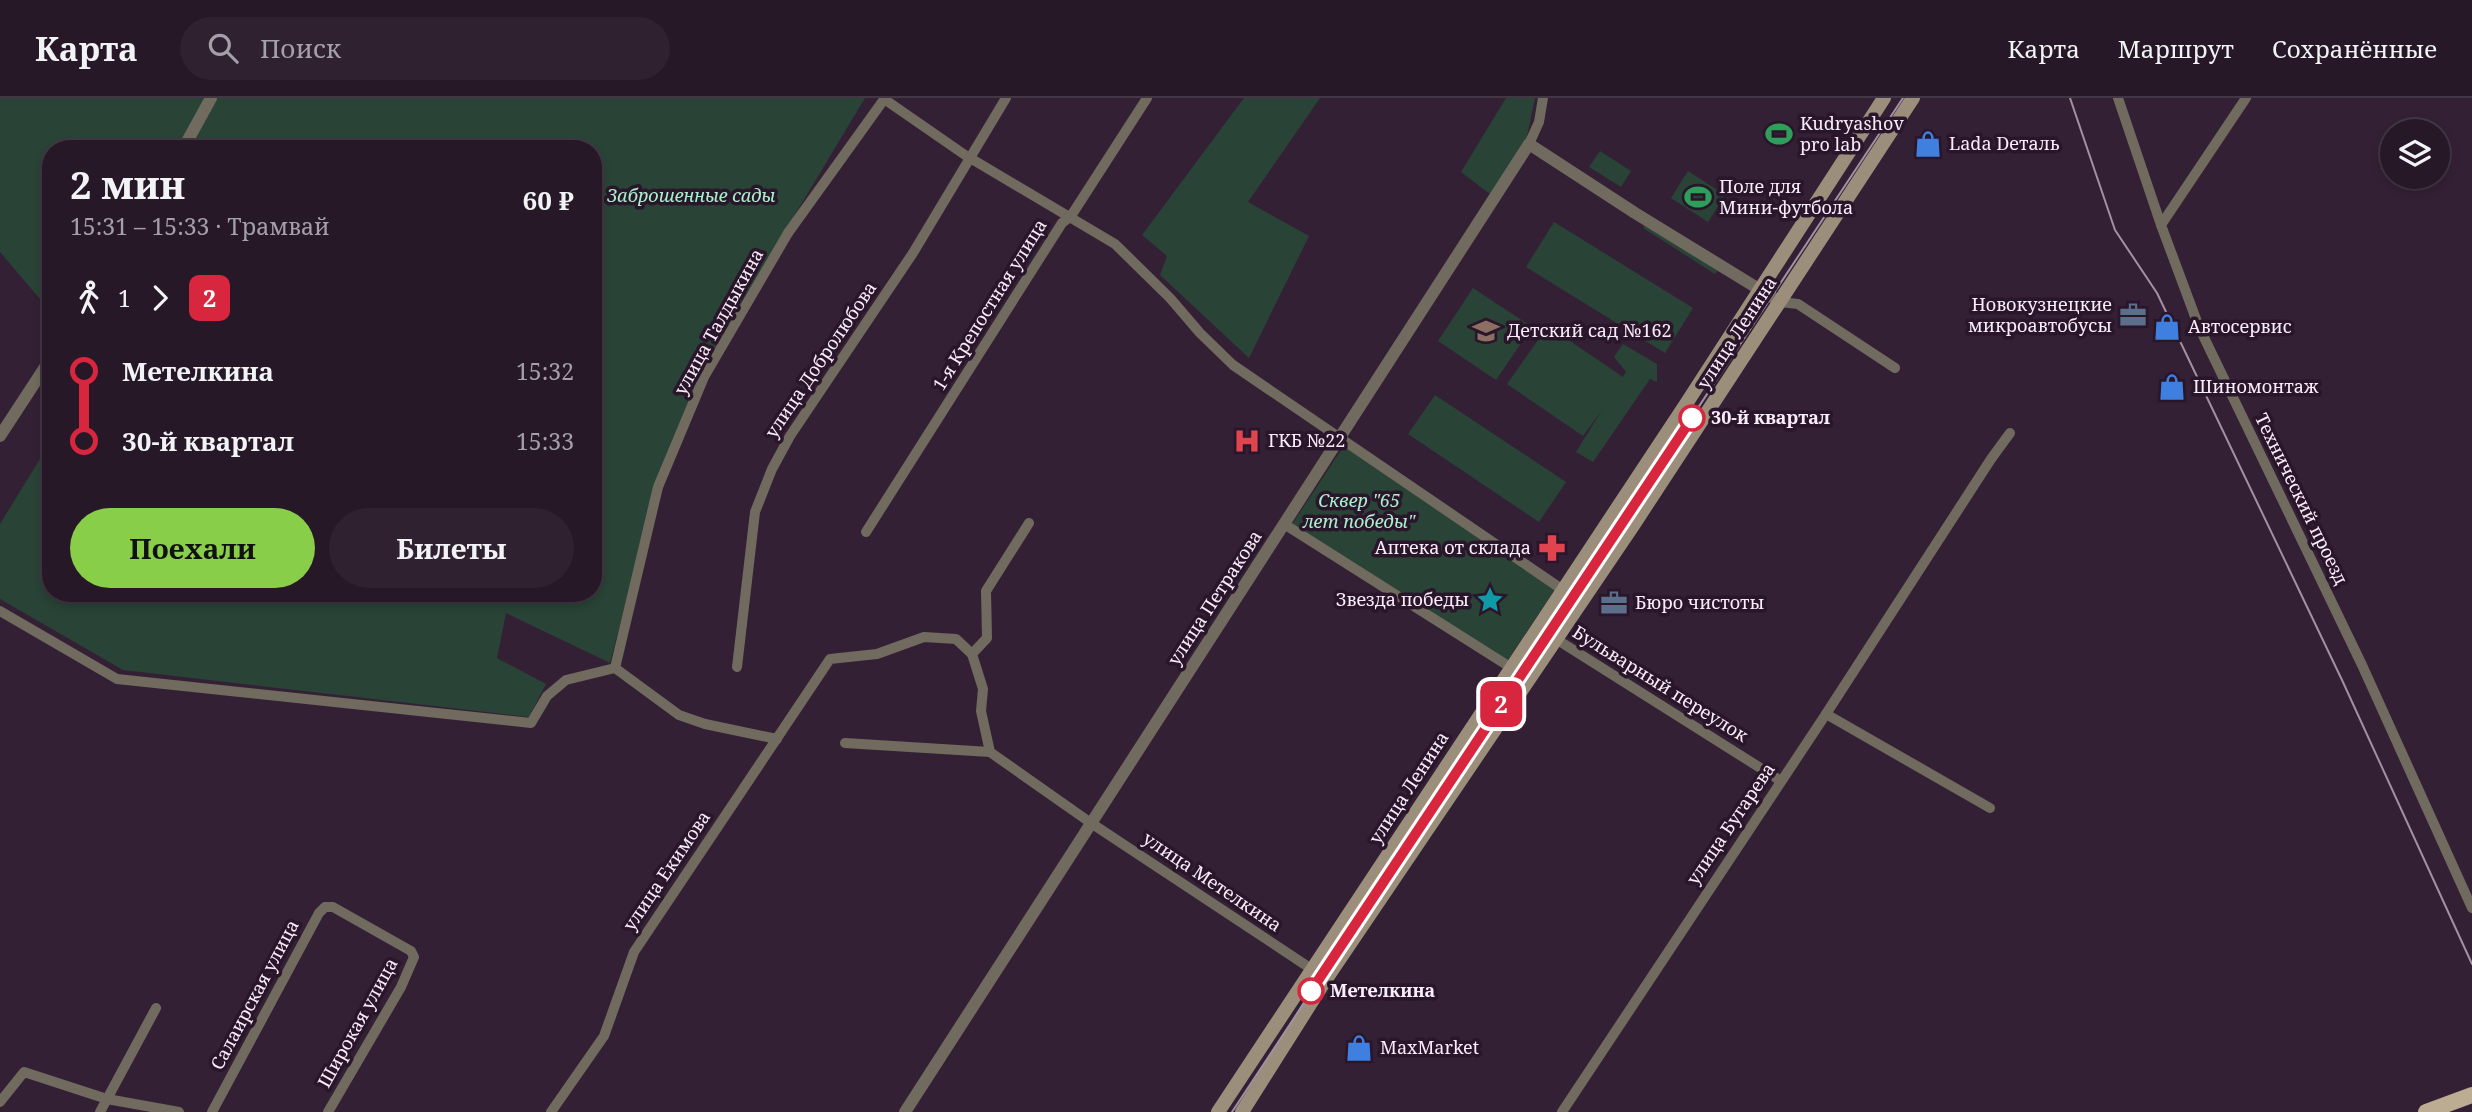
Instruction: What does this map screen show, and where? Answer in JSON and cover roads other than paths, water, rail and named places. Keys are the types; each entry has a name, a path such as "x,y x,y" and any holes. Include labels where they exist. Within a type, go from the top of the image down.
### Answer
{"main road":[{"name":"улица Ленина","path":"1218,1112 1884,98"},
{"name":"улица Ленина","path":"1242,1112 1326,979 1556,639 1913,98"},
{"path":"2426,1112 2472,1095"}],"street":[{"path":"188,140 211,98"},
{"name":"улица Добролюбова","path":"737,667 755,512 772,469 790,436 914,253 1006,98"},
{"name":"1-я Крепостная улица","path":"866,533 1062,223 1071,216 1147,98"},
{"name":"улица Петракова","path":"905,1112 1530,144 1539,122 1543,98"},
{"name":"Технический проезд","path":"2118,98 2199,327 2362,665 2472,908"},
{"path":"2161,225 2246,98"},
{"path":"884,99 971,159 1115,244 1233,365 1563,590"},
{"name":"улица Талдыкина","path":"615,668 658,487 704,377 788,233 884,99"},
{"path":"1530,144 1635,214 1780,302 1798,304 1895,368"},
{"path":"0,436 42,372"},
{"name":"улица Бугарева","path":"1562,1112 2010,433"},
{"path":"845,743 990,752 981,711 983,689 972,654 987,638 986,591 1029,523"},
{"path":"1284,524 1529,679"},
{"path":"0,611 117,680 531,723 547,696 566,680 615,668 680,715 777,738"},
{"name":"улица Екимова","path":"551,1112 604,1036 634,953 830,659 877,654 924,637 956,639 972,654"},
{"name":"Бульварный переулок","path":"1556,639 1781,781"},
{"path":"1826,714 1990,808"},
{"name":"улица Метелкина","path":"990,752 1091,823 1312,970"},
{"name":"Салаирская улица","path":"212,1112 319,913 325,907 333,907 411,951"},
{"name":"Широкая улица","path":"328,1112 401,987 414,957 411,951"},
{"path":"100,1112 156,1008"},
{"path":"0,1101 24,1072 107,1098 179,1112"}],"tram line":[{"path":"1232,1112 1903,98"},
{"path":"2070,98 2115,230 2157,293 2342,680 2472,964"},
{"name":"2","path":"1311,991 1692,418"}],"place":[{"name":"Kudryashov pro lab","path":"1779,134"},
{"name":"Lada Dеталь","path":"1928,144"},
{"name":"Поле для Мини-футбола","path":"1698,197"},
{"name":"Новокузнецкие микроавтобусы","path":"2133,315"},
{"name":"Автосервис","path":"2167,327"},
{"name":"Детский сад №162","path":"1486,331"},
{"name":"Шиномонтаж","path":"2172,387"},
{"name":"30-й квартал","path":"1692,418"},
{"name":"ГКБ №22","path":"1247,441"},
{"name":"Аптека от склада","path":"1552,548"},
{"name":"Звезда победы","path":"1490,600"},
{"name":"Бюро чистоты","path":"1614,603"},
{"name":"Метелкина","path":"1311,991"},
{"name":"MaxMarket","path":"1359,1048"}],"park label":[{"name":"Заброшенные сады","path":"691,196"},
{"name":"Сквер \"65 лет победы\"","path":"1359,511"}]}
